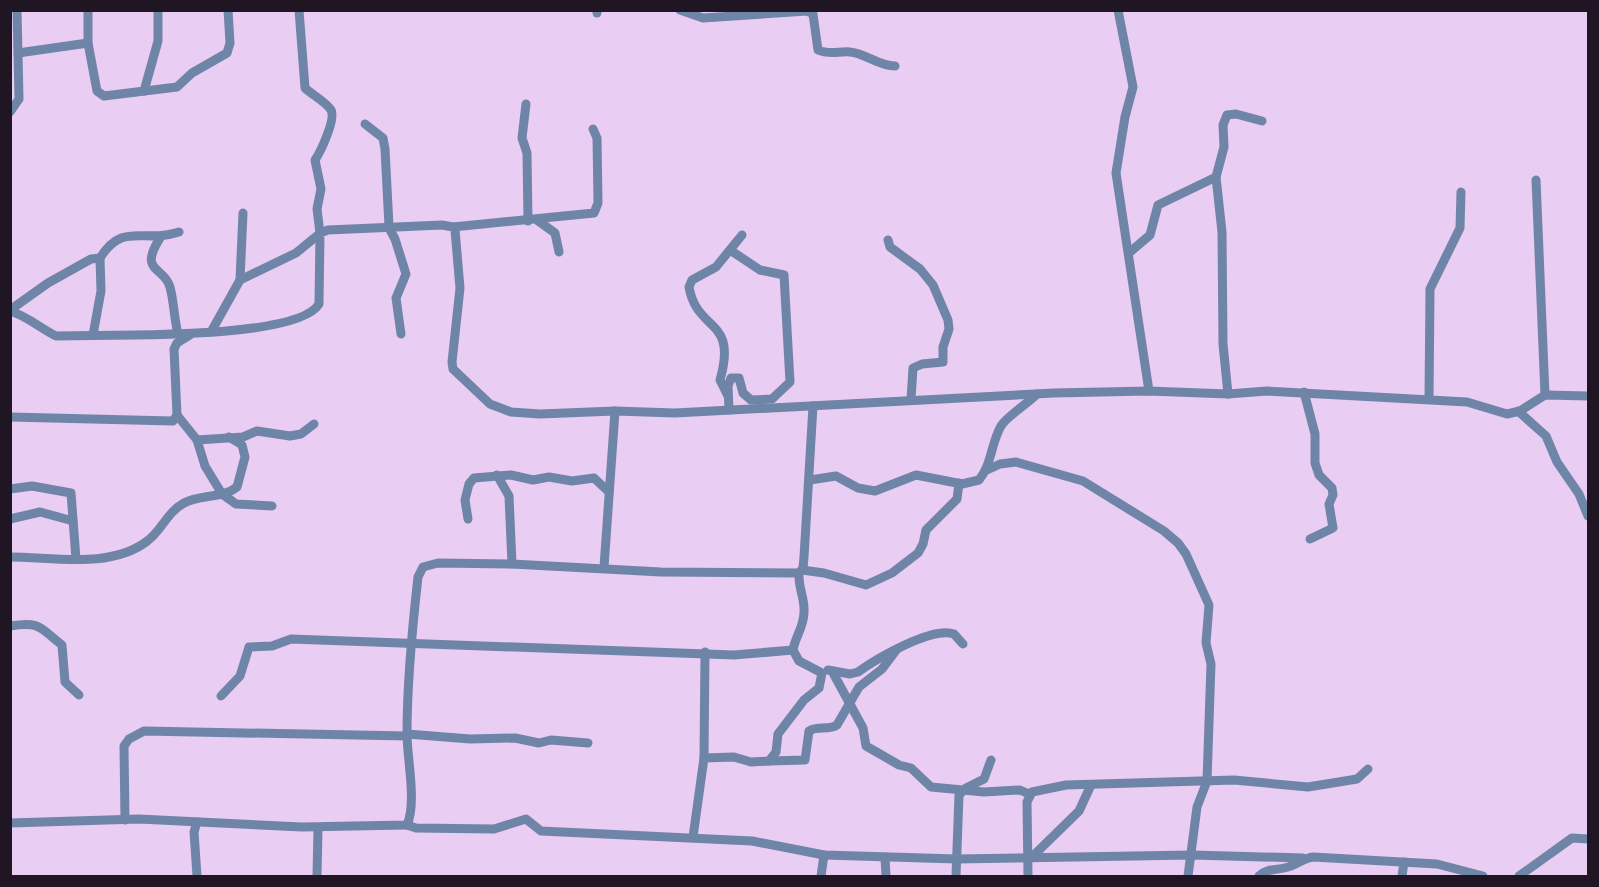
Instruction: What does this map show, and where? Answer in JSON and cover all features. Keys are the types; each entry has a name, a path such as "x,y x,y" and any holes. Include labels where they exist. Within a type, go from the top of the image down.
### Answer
{"street":[{"path":"10,112 19,99 17,10"},
{"path":"88,10 88,43 100,94 177,87 192,73 227,53 230,43 228,10"},
{"path":"144,91 158,41 158,10"},
{"path":"10,310 23,315 36,327 56,336 211,332 281,324 315,310 321,295 317,209 321,189 315,160 323,147 333,117 330,108 305,88 299,10"},
{"path":"680,10 703,18 742,13 807,12 815,19 818,50 825,53 857,53 886,66 895,66"},
{"path":"1118,10 1133,87 1125,117 1116,173 1122,223 1130,252 1149,390"},
{"path":"18,52 88,43"},
{"path":"526,104 522,138 526,153 533,221"},
{"path":"1228,394 1223,344 1222,232 1216,177 1224,147 1222,131 1227,115 1236,114 1262,121"},
{"path":"365,124 383,138 385,149 388,226 406,274 396,298 401,334"},
{"path":"240,280 296,253 319,234 328,230 388,226 442,225 453,227 533,221 594,213 598,203 597,138 592,129"},
{"path":"1130,252 1150,235 1158,205 1216,177"},
{"path":"1536,180 1545,395"},
{"path":"1430,399 1430,289 1460,228 1461,192"},
{"path":"211,332 240,280 243,213"},
{"path":"533,221 555,233 559,252"},
{"path":"453,227 460,288 452,362 458,374 490,404 511,412 540,414 729,410 911,399 970,400 1037,394 1149,390 1228,394 1267,391 1304,392 1430,399 1467,402 1507,414 1518,411 1545,395 1588,396"},
{"path":"93,335 101,291 100,258 112,241 118,237 160,238 179,232"},
{"path":"729,398 720,380 726,360 726,347 722,336 699,310 689,287 692,280 716,267 742,235"},
{"path":"160,238 152,255 153,264 170,285 178,334"},
{"path":"888,240 890,247 915,264 933,285 948,320 949,329 943,347 943,362 922,364 913,368 911,399"},
{"path":"729,410 728,380 731,378 739,378 743,393 751,400 772,399 790,382 784,275 760,270 730,250"},
{"path":"10,310 48,283 91,259 100,258"},
{"path":"10,417 174,421 177,415 174,349 177,343 194,333"},
{"path":"1304,392 1315,434 1315,463 1319,475 1332,488 1333,495 1329,504 1333,528 1310,539"},
{"path":"810,480 836,476 858,488 875,491 916,475 959,483 979,480 987,470 995,439 1003,423 1025,407 1037,394"},
{"path":"813,406 810,480 798,586 804,612 802,626 793,650 799,661 817,668 850,674 858,672 897,650 942,632 954,634 963,644"},
{"path":"604,567 615,411"},
{"path":"1518,411 1546,436 1557,462 1579,494 1588,516"},
{"path":"177,415 198,440 205,466 222,494 236,504 272,506"},
{"path":"198,440 243,437 257,431 290,436 301,434 314,424"},
{"path":"10,557 97,558 132,551 155,535 172,511 187,501 222,494 237,487 245,457 242,445 229,437"},
{"path":"987,470 1000,464 1016,462 1077,479 1133,510 1178,543 1202,587 1209,608 1206,643 1211,664 1207,781 1197,807 1188,876"},
{"path":"497,475 508,496 512,564"},
{"path":"468,519 465,500 469,484 474,478 511,475 533,480 549,477 572,481 594,478 609,492"},
{"path":"407,825 411,811 407,735 410,645 418,577 427,565 512,564 604,567 661,572 824,573 866,585 892,573 921,549 926,530 957,499 959,483"},
{"path":"10,489 32,486 71,492 76,559"},
{"path":"10,519 40,512 73,521"},
{"path":"10,626 31,623 40,625 62,645 65,682 79,695"},
{"path":"221,696 240,676 246,650 255,646 272,646 291,639 410,645 705,652 734,655 793,650"},
{"path":"704,758 734,757 751,762 805,760 810,731 815,728 832,728 837,725 849,702 866,680 882,669 897,650"},
{"path":"693,837 704,758 705,652"},
{"path":"769,761 776,752 777,734 804,700 819,688 822,673 817,668"},
{"path":"832,671 863,729 866,746 902,767 911,768 931,787 962,790 1020,790 1029,794 1066,786 1234,780 1308,787 1357,779 1368,769"},
{"path":"125,820 124,746 129,739 144,731 407,735 470,740 507,737 538,743 551,740 588,743"},
{"path":"956,876 958,801 962,790 984,779 992,760"},
{"path":"1031,856 1079,811 1091,785"},
{"path":"1028,876 1031,856 1027,807 1029,794"},
{"path":"10,823 125,820 318,828 407,825 416,828 494,828 526,819 541,831 752,841 824,855 957,859 1192,855 1303,858 1437,864 1483,876"},
{"path":"197,822 194,840 197,876"},
{"path":"317,876 318,828"},
{"path":"1519,876 1572,838 1588,839"},
{"path":"821,876 824,855"},
{"path":"885,857 886,876"},
{"path":"1259,876 1273,869 1292,866 1303,858"},
{"path":"1402,876 1404,862"}]}
